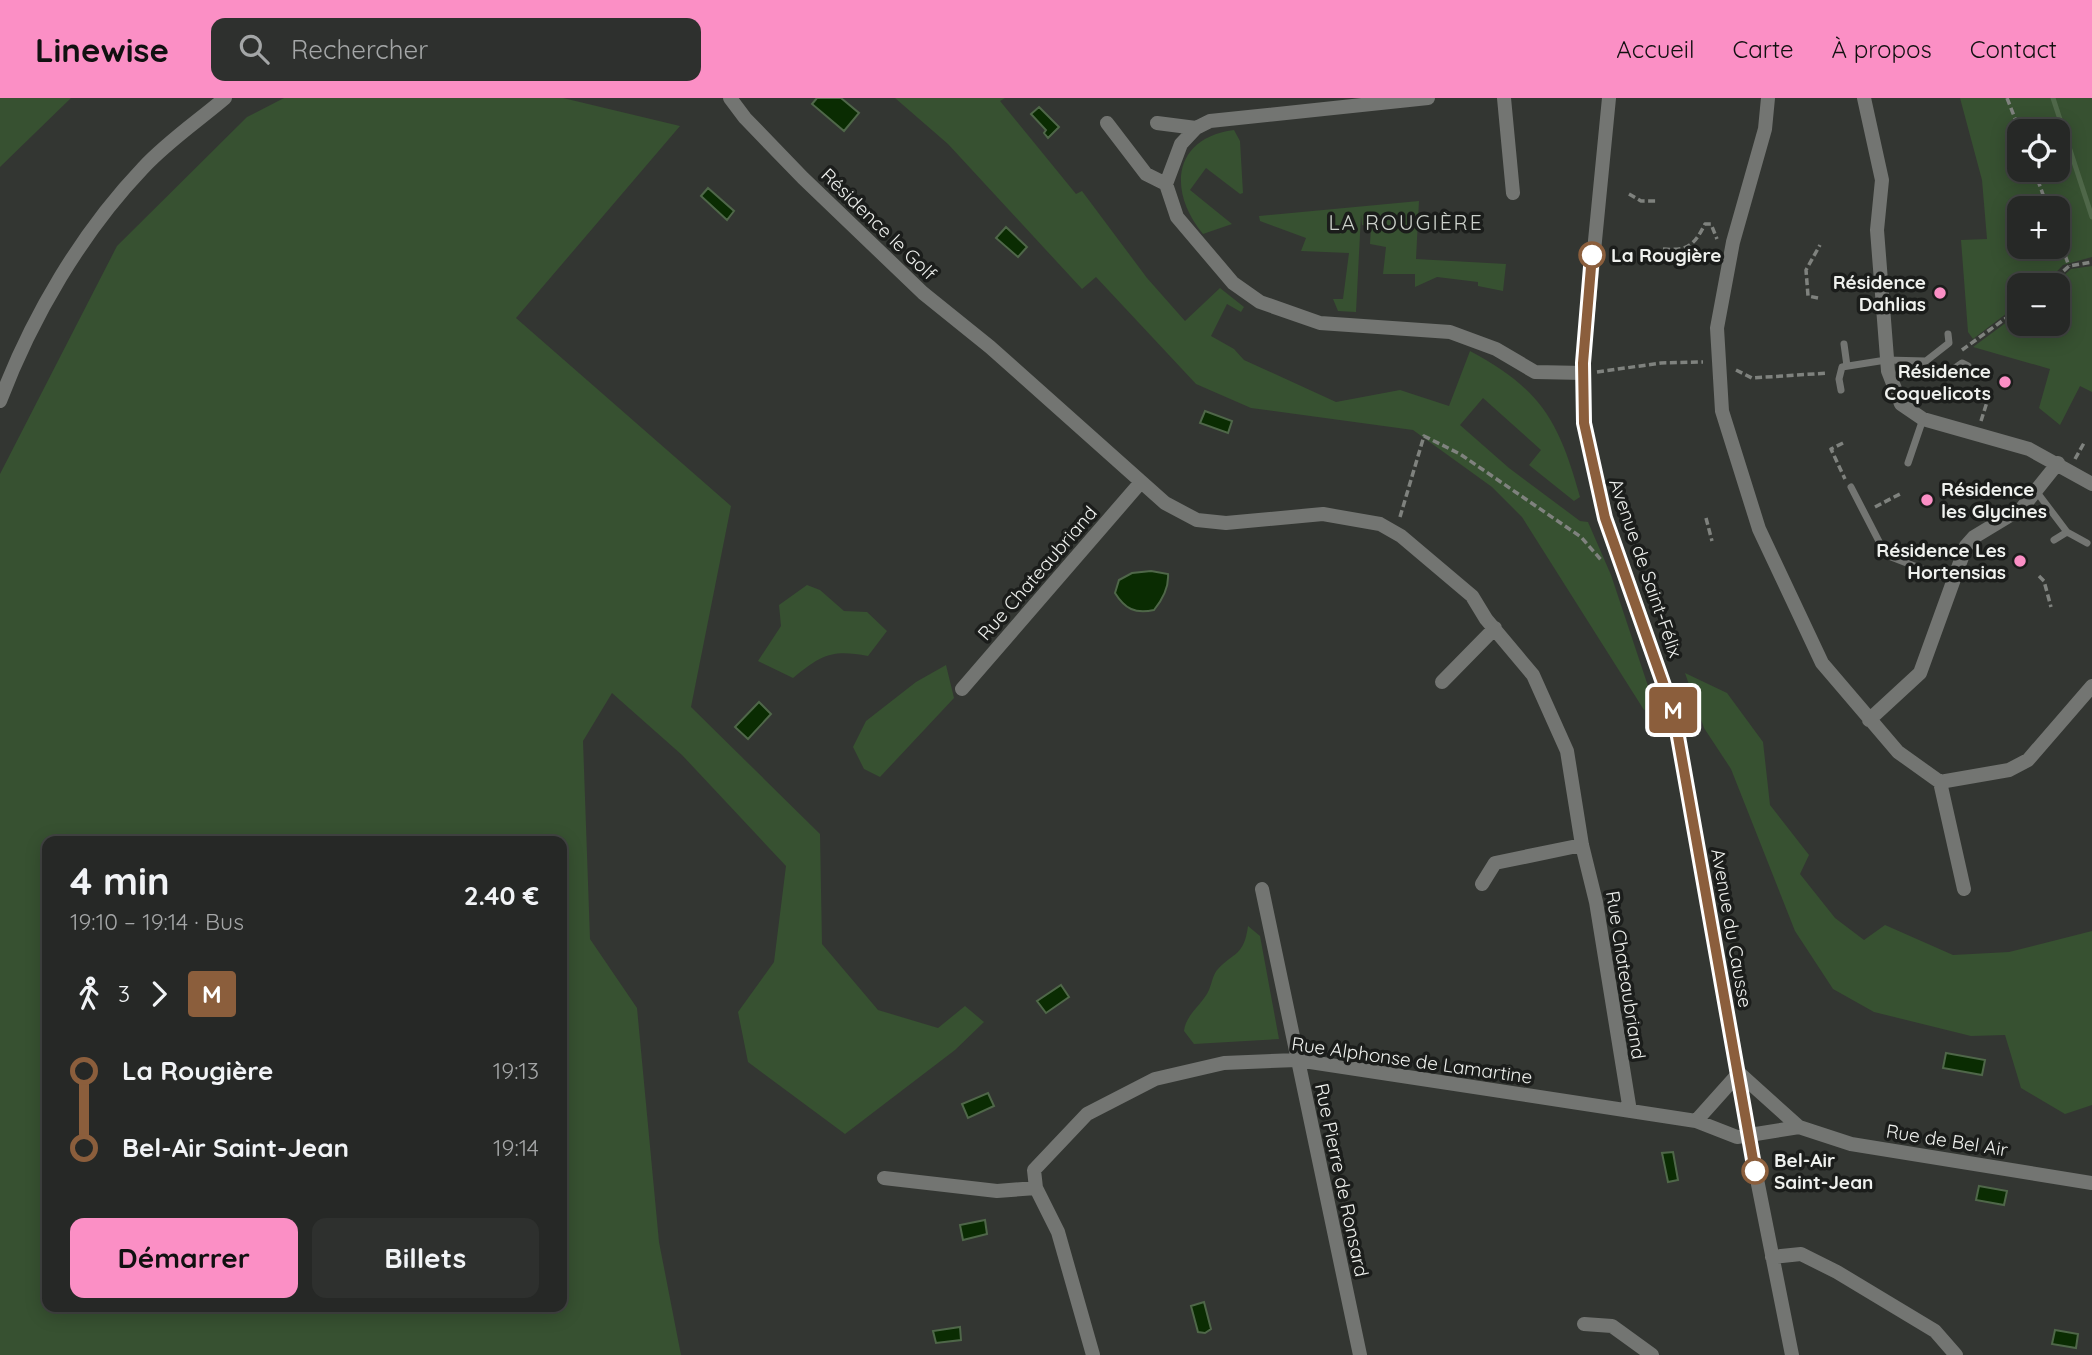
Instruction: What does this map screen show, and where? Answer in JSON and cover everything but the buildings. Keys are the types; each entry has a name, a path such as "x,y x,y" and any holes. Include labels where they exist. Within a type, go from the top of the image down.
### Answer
{"street":[{"path":"0,401 17,356 41,311 102,218 144,167 225,98"},
{"name":"Résidence le Golf","path":"730,98 745,118 923,293 1011,367"},
{"path":"1428,98 1226,117 1196,128 1181,144 1166,184 1177,217 1233,283 1261,302 1320,323 1450,332 1496,349 1535,372 1584,373"},
{"path":"1504,98 1513,193"},
{"name":"Avenue de Saint-Félix","path":"1609,98 1596,212 1584,373 1584,423 1605,518 1674,714"},
{"path":"1768,98 1765,129 1732,242 1717,328 1722,411 1759,529 1822,663 1898,752 1940,782 1964,889"},
{"path":"1864,98 1882,180 1877,230 1886,360 1890,381 1901,404 1923,419 2029,449 2092,484"},
{"path":"1107,123 1146,174 1166,184"},
{"path":"1157,123 1196,128"},
{"name":"Rue Chateaubriand","path":"1011,367 1165,503 1197,520 1230,524 1323,514 1380,524 1472,596 1533,675 1567,751 1582,845 1596,902 1630,1111"},
{"path":"1869,720 1920,673 1966,546 1974,537 2022,508 2058,463"},
{"name":"Rue Chateaubriand","path":"962,690 1141,482"},
{"path":"1442,682 1495,628"},
{"path":"1940,782 2009,770 2028,760 2092,686"},
{"name":"Avenue du Causse","path":"1674,714 1748,1134 1792,1355"},
{"path":"1482,884 1495,863 1582,845"},
{"name":"Rue Pierre de Ronsard","path":"1262,889 1360,1355"},
{"name":"Rue Alphonse de Lamartine","path":"1036,1188 1034,1170 1087,1114 1155,1079 1224,1063 1297,1060 1696,1121 1737,1137 1748,1134"},
{"path":"1696,1121 1739,1073"},
{"name":"Rue de Bel Air","path":"1739,1073 1798,1127 1851,1144 2092,1183"},
{"name":"Rue de Bel Air","path":"1748,1134 1798,1127"},
{"path":"884,1178 998,1191 1036,1188 1058,1232 1093,1355"},
{"path":"1772,1257 1801,1254 1837,1272 1935,1331 1956,1355"},
{"path":"1584,1324 1612,1326 1652,1355"}],"lane":[{"path":"1841,390 1839,379 1842,367 1886,360 1926,361 1949,343 1948,334"},
{"path":"1844,344 1847,366"},
{"path":"1915,362 1931,372 1952,370 1962,363 1968,366"},
{"path":"1908,463 1923,419"},
{"path":"1851,487 1886,555 1954,581"},
{"path":"2036,491 2067,532 2087,543"},
{"path":"2054,540 2067,532"}],"path":[{"path":"2007,98 2015,119"},
{"path":"1629,194 1641,201 1658,201"},
{"path":"1663,248 1684,251 1696,243 1705,224 1711,223 1717,242"},
{"path":"1818,298 1808,296 1805,270 1820,245"},
{"path":"2066,259 2069,266"},
{"path":"2061,273 2069,266 2092,262"},
{"path":"1959,351 2007,317"},
{"path":"1601,371 1661,363 1699,363"},
{"path":"1732,368 1752,377 1822,374"},
{"path":"1392,531 1398,521 1424,436 1460,454 1581,537 1598,559 1623,572"},
{"path":"1843,443 1831,449 1851,487"},
{"path":"1864,513 1900,495"},
{"path":"1706,518 1712,541"},
{"path":"2039,576 2044,581 2051,607"}],"shaded area":[{"path":"0,98 71,98 0,167"},
{"path":"284,98 563,98 680,126 516,318 731,506 691,707 820,834 822,944 878,1010 938,1028 965,1006 984,1022 955,1050 845,1134 748,1062 738,1012 774,962 786,866 682,755 612,693 583,741 590,939 637,1008 659,1242 681,1355 0,1355 0,474 117,246 247,117"},
{"path":"817,98 841,98 859,113 844,131 812,104"},
{"path":"895,98 1005,98 1000,101 1076,194 1082,191 1147,278 1185,321 1220,288 1244,307 1241,312 1227,304 1211,336 1234,349 1244,360 1336,402 1400,390 1449,406 1470,351 1514,379 1544,410 1555,427 1580,497 1574,501 1529,465 1541,450 1483,398 1460,425 1509,468 1580,521 1588,522 1611,575 1655,707 1644,710 1522,517 1492,487 1413,430 1251,408 1196,384 1096,277 1082,289 948,144"},
{"path":"1960,98 2092,98 2092,257 2063,265 2055,273 2007,273 2007,313 1973,339 1968,332 1961,240 1987,239 1982,180"},
{"path":"1039,107 1059,127 1048,138 1044,133 1046,130 1031,114"},
{"path":"1234,130 1240,141 1243,193 1240,194 1206,168 1190,190 1232,224 1203,234 1184,201 1182,169 1188,155 1198,144 1213,135"},
{"path":"708,188 734,211 727,220 701,196"},
{"path":"1419,201 1416,259 1506,264 1503,291 1478,286 1478,282 1437,277 1415,287 1415,274 1383,274 1386,247 1370,244 1371,227 1362,225 1361,215 1356,312 1338,311 1333,299 1343,299 1349,253 1301,251 1306,238 1260,221 1259,216"},
{"path":"1006,227 1027,247 1018,257 996,238"},
{"path":"2092,266 2092,392 2080,386 2060,425 2039,408 2050,369 1973,347 2007,322 2007,336 2070,336 2070,273 2066,273 2071,269"},
{"path":"1205,411 1232,421 1228,433 1200,423"},
{"path":"1151,571 1168,574 1166,588 1154,610 1136,611 1123,603 1115,593 1119,580 1132,573"},
{"path":"807,585 820,590 844,611 867,612 887,631 868,656 845,653 828,656 811,664 793,678 758,661 781,626 779,605"},
{"path":"946,665 954,698 880,777 864,769 853,747 866,721 916,682"},
{"path":"1685,673 1727,693 1763,742 1770,805 1809,855 1800,874 1835,918 1864,940 1885,925 1953,955 2009,952 2092,931 2092,1105 2065,1114 2021,1088 2005,1035 1971,1036 1874,1012 1833,989 1795,931 1731,769 1704,728"},
{"path":"759,702 771,714 748,739 735,727"},
{"path":"1248,926 1260,936 1279,1039 1194,1044 1184,1031 1185,1025 1209,990 1216,971 1241,948"},
{"path":"1061,985 1069,997 1046,1013 1037,1001"},
{"path":"1946,1053 1985,1060 1982,1075 1943,1068"},
{"path":"988,1093 994,1106 968,1118 962,1104"},
{"path":"1673,1152 1678,1180 1668,1182 1662,1153"},
{"path":"1979,1186 2007,1191 2004,1205 1976,1200"},
{"path":"985,1220 987,1234 963,1240 960,1225"},
{"path":"1204,1302 1211,1329 1205,1333 1198,1332 1191,1306"},
{"path":"960,1327 961,1340 936,1343 933,1331"},
{"path":"2055,1330 2078,1334 2076,1348 2052,1344"}],"waterway":[{"path":"2053,98 2092,217"}],"bus line":[{"name":"M","path":"1592,255 1583,363 1584,423 1605,518 1674,714 1755,1171"}],"place":[{"name":"La Rougière","path":"1592,255"},
{"name":"Résidence Dahlias","path":"1940,293"},
{"name":"Résidence Coquelicots","path":"2005,382"},
{"name":"Résidence les Glycines","path":"1927,500"},
{"name":"Résidence Les Hortensias","path":"2020,561"},
{"name":"Bel-Air Saint-Jean","path":"1755,1171"}],"district":[{"name":"LA ROUGIÈRE","path":"1406,223"}]}
